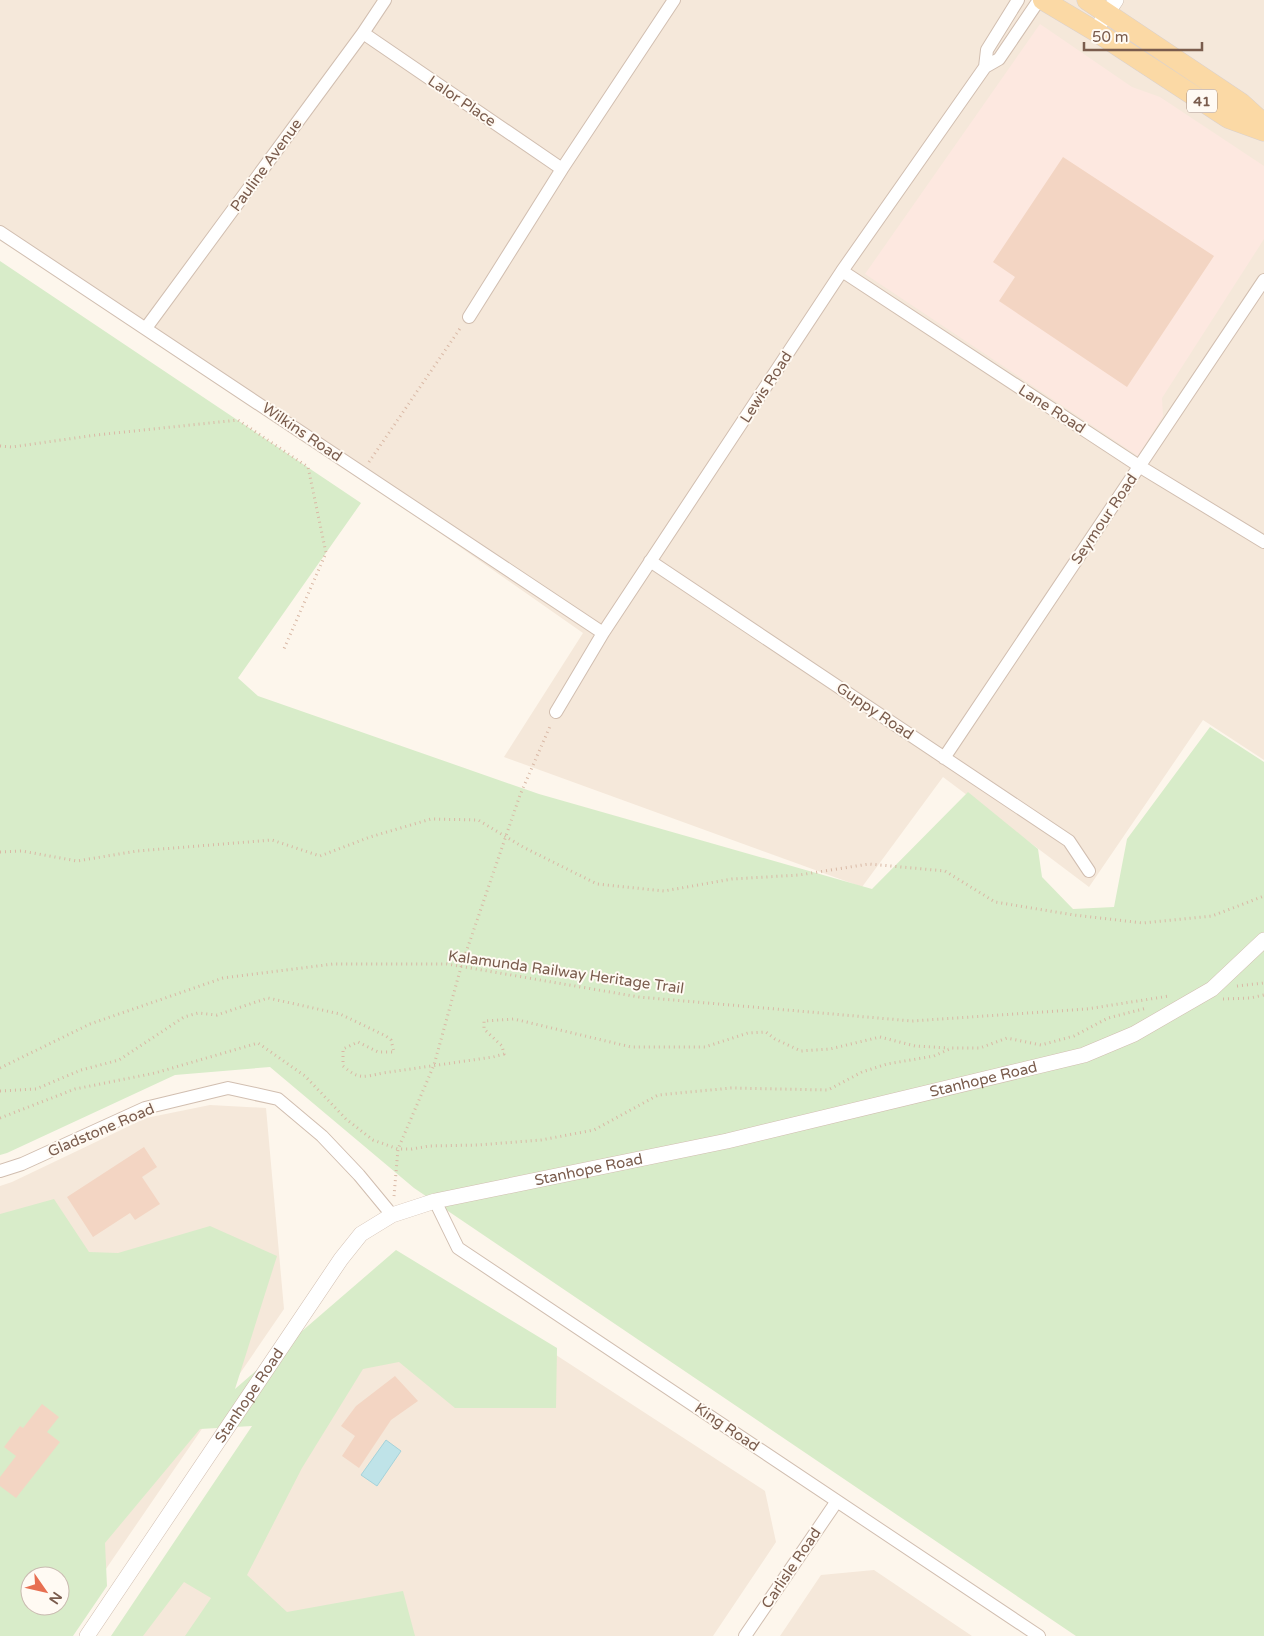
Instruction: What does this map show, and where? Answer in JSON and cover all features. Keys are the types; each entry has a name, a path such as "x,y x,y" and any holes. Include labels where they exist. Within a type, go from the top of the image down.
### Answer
{"main road":[{"name":"41","path":"1043,0 1095,31 1228,118 1264,130"},
{"name":"41","path":"1087,0 1112,6 1241,103 1264,124"}],"street":[{"name":"Pauline Avenue","path":"146,328 363,33 385,0"},
{"path":"469,317 562,169 674,0"},
{"name":"Lewis Road","path":"985,67 987,50 1018,0"},
{"name":"Lewis Road","path":"556,712 603,633 842,271 985,67 999,59 1039,0"},
{"path":"1095,31 1112,6"},
{"name":"Lalor Place","path":"363,33 562,169"},
{"name":"Wilkins Road","path":"0,232 603,633"},
{"name":"Lane Road","path":"842,271 1139,466 1264,542"},
{"name":"Seymour Road","path":"944,758 1264,280"},
{"name":"Guppy Road","path":"650,561 1069,841 1089,871"},
{"name":"Stanhope Road","path":"87,1636 342,1259 361,1234 392,1215 435,1201 727,1141 1084,1055 1134,1034 1217,994 1264,940"},
{"name":"Gladstone Road","path":"0,1171 22,1164 145,1108 228,1088 278,1099 322,1136 359,1175 392,1215"},
{"name":"King Road","path":"435,1201 458,1248 1039,1636"},
{"name":"Carlisle Road","path":"745,1636 837,1501"}],"path":[{"path":"362,472 469,317"},
{"path":"0,446 12,447 96,435 238,420 308,467 326,552 283,651"},
{"path":"392,1215 398,1149 434,1065 461,967 520,795 556,712"},
{"path":"0,852 22,851 77,861 137,851 272,840 320,856 370,837 431,819 478,820 506,837 598,884 664,891 732,879 799,875 870,864 945,871 994,902 1074,915 1143,923 1212,916 1264,896"},
{"name":"Kalamunda Railway Heritage Trail","path":"0,1068 90,1024 222,978 333,964 447,964 639,997 912,1022 1087,1009 1174,995"},
{"path":"1217,994 1264,983"},
{"path":"1217,994 1250,998 1264,994"},
{"path":"0,1091 36,1089 81,1070 119,1060 184,1017 198,1013 217,1015 268,998 340,1014 391,1040 394,1052 378,1052 358,1042 343,1050 343,1066 353,1075 365,1077 504,1054 502,1046 484,1029 484,1021 514,1019 631,1047 705,1047 748,1033 766,1032 775,1039 801,1051 830,1049 880,1037 915,1046 980,1048 1007,1038 1041,1045 1074,1036 1108,1018 1156,1006"},
{"path":"0,1118 75,1090 155,1073 258,1043 305,1076 346,1119 372,1140 398,1149 429,1146 478,1146 532,1141 594,1130 658,1095 731,1088 828,1090 862,1072 887,1064 934,1056 952,1048"}],"shaded area":[{"path":"0,0 1264,0 1264,760 1203,720 1089,887 943,777 862,887 504,757 583,633 0,225"},
{"path":"1040,24 1132,87 1160,97 1264,166 1264,239 1162,398 1163,416 1138,456 865,274"},
{"path":"210,1105 266,1108 284,1309 60,1636 0,1636 0,1186 146,1118"},
{"path":"424,1269 765,1491 776,1542 713,1636 139,1636"},
{"path":"874,1570 972,1636 780,1636 821,1575"}],"green space":[{"path":"0,261 361,503 238,678 258,696 539,794 872,889 968,792 1038,849 1042,877 1073,909 1114,907 1127,839 1210,727 1264,762 1264,1636 1076,1636 414,1188 270,1067 175,1075 0,1155"},
{"path":"54,1199 89,1252 118,1253 210,1226 277,1256 235,1389 396,1250 557,1348 556,1408 455,1408 399,1362 363,1369 302,1468 247,1575 287,1612 403,1591 415,1636 185,1636 211,1598 184,1582 143,1636 111,1636 252,1426 200,1429 105,1543 107,1586 73,1636 0,1636 0,1214"}],"water":[{"path":"386,1440 401,1451 377,1486 361,1475"}],"building":[{"path":"1063,157 1214,256 1127,387 999,301 1015,277 993,262"},
{"path":"144,1147 157,1167 142,1177 160,1204 135,1220 130,1213 93,1237 67,1197"},
{"path":"395,1376 418,1401 391,1420 359,1468 342,1456 355,1436 341,1426 356,1406"},
{"path":"42,1404 59,1417 47,1432 60,1442 16,1498 0,1486 0,1477 16,1456 4,1447 20,1426 23,1428"}]}
